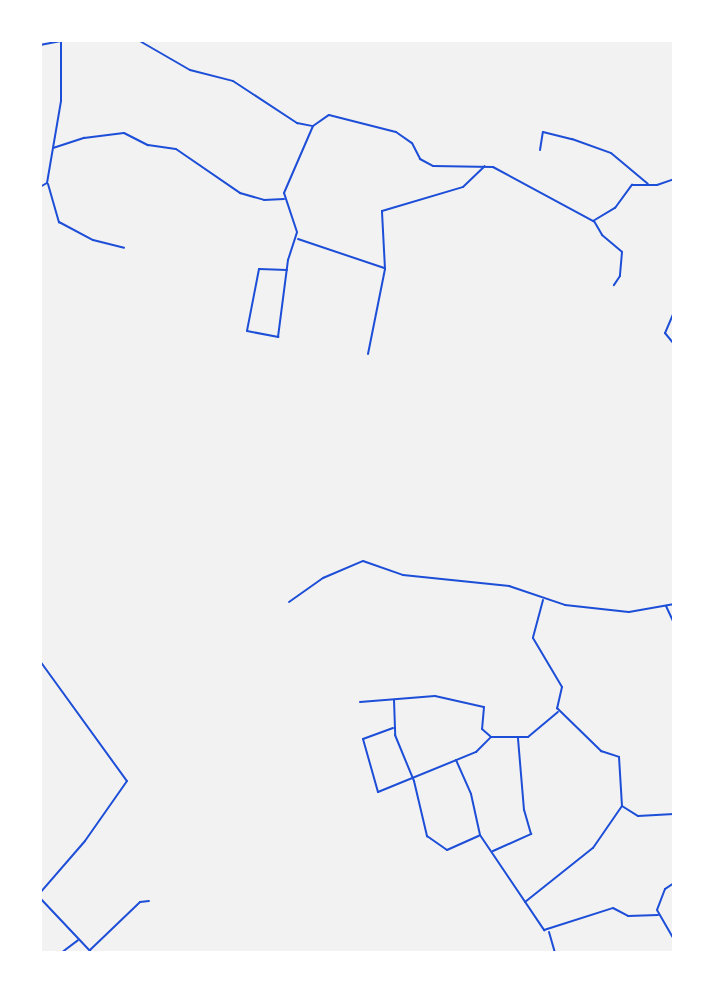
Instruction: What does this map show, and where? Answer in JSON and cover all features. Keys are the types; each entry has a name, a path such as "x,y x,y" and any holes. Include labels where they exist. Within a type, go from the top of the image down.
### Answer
{"street":[{"path":"40,45 61,40 63,81 47,183 59,222 93,240 124,248"},
{"path":"138,40 190,70 233,81 297,123 313,125 337,115 396,132 427,164 486,165 593,220 602,235 622,251 620,276 614,285"},
{"path":"287,270 259,269 247,331 278,337 287,270 297,228 284,199 313,125"},
{"path":"540,150 543,132 572,139 611,153 649,185"},
{"path":"53,148 84,138 124,133 144,144 176,149 240,193 264,200 284,199"},
{"path":"368,354 386,269 382,211 467,184 486,165"},
{"path":"593,220 615,208 632,185 649,185 674,179"},
{"path":"40,187 47,183"},
{"path":"296,239 386,269"},
{"path":"674,312 665,333 674,344"},
{"path":"289,602 363,561 403,575 509,586 543,600 629,612 674,604"},
{"path":"360,702 435,696 484,707 482,729 491,737 518,738 536,733 558,712 562,687 533,638 543,600"},
{"path":"666,605 674,623"},
{"path":"40,661 127,781 85,841 40,893"},
{"path":"394,700 397,717 393,728 414,780 427,836 447,850 480,835"},
{"path":"525,902 593,848 622,806 619,757 601,751 558,712"},
{"path":"393,728 363,739 374,789 378,792 414,780 479,750 491,737"},
{"path":"492,852 531,834 524,810 518,738"},
{"path":"456,760 471,794 480,835 548,931 555,953"},
{"path":"622,806 638,816 674,814"},
{"path":"674,883 662,895 658,915 674,940"},
{"path":"40,898 91,951 140,902 149,901"},
{"path":"548,931 613,908 628,916 658,915"},
{"path":"61,953 79,939"}]}
